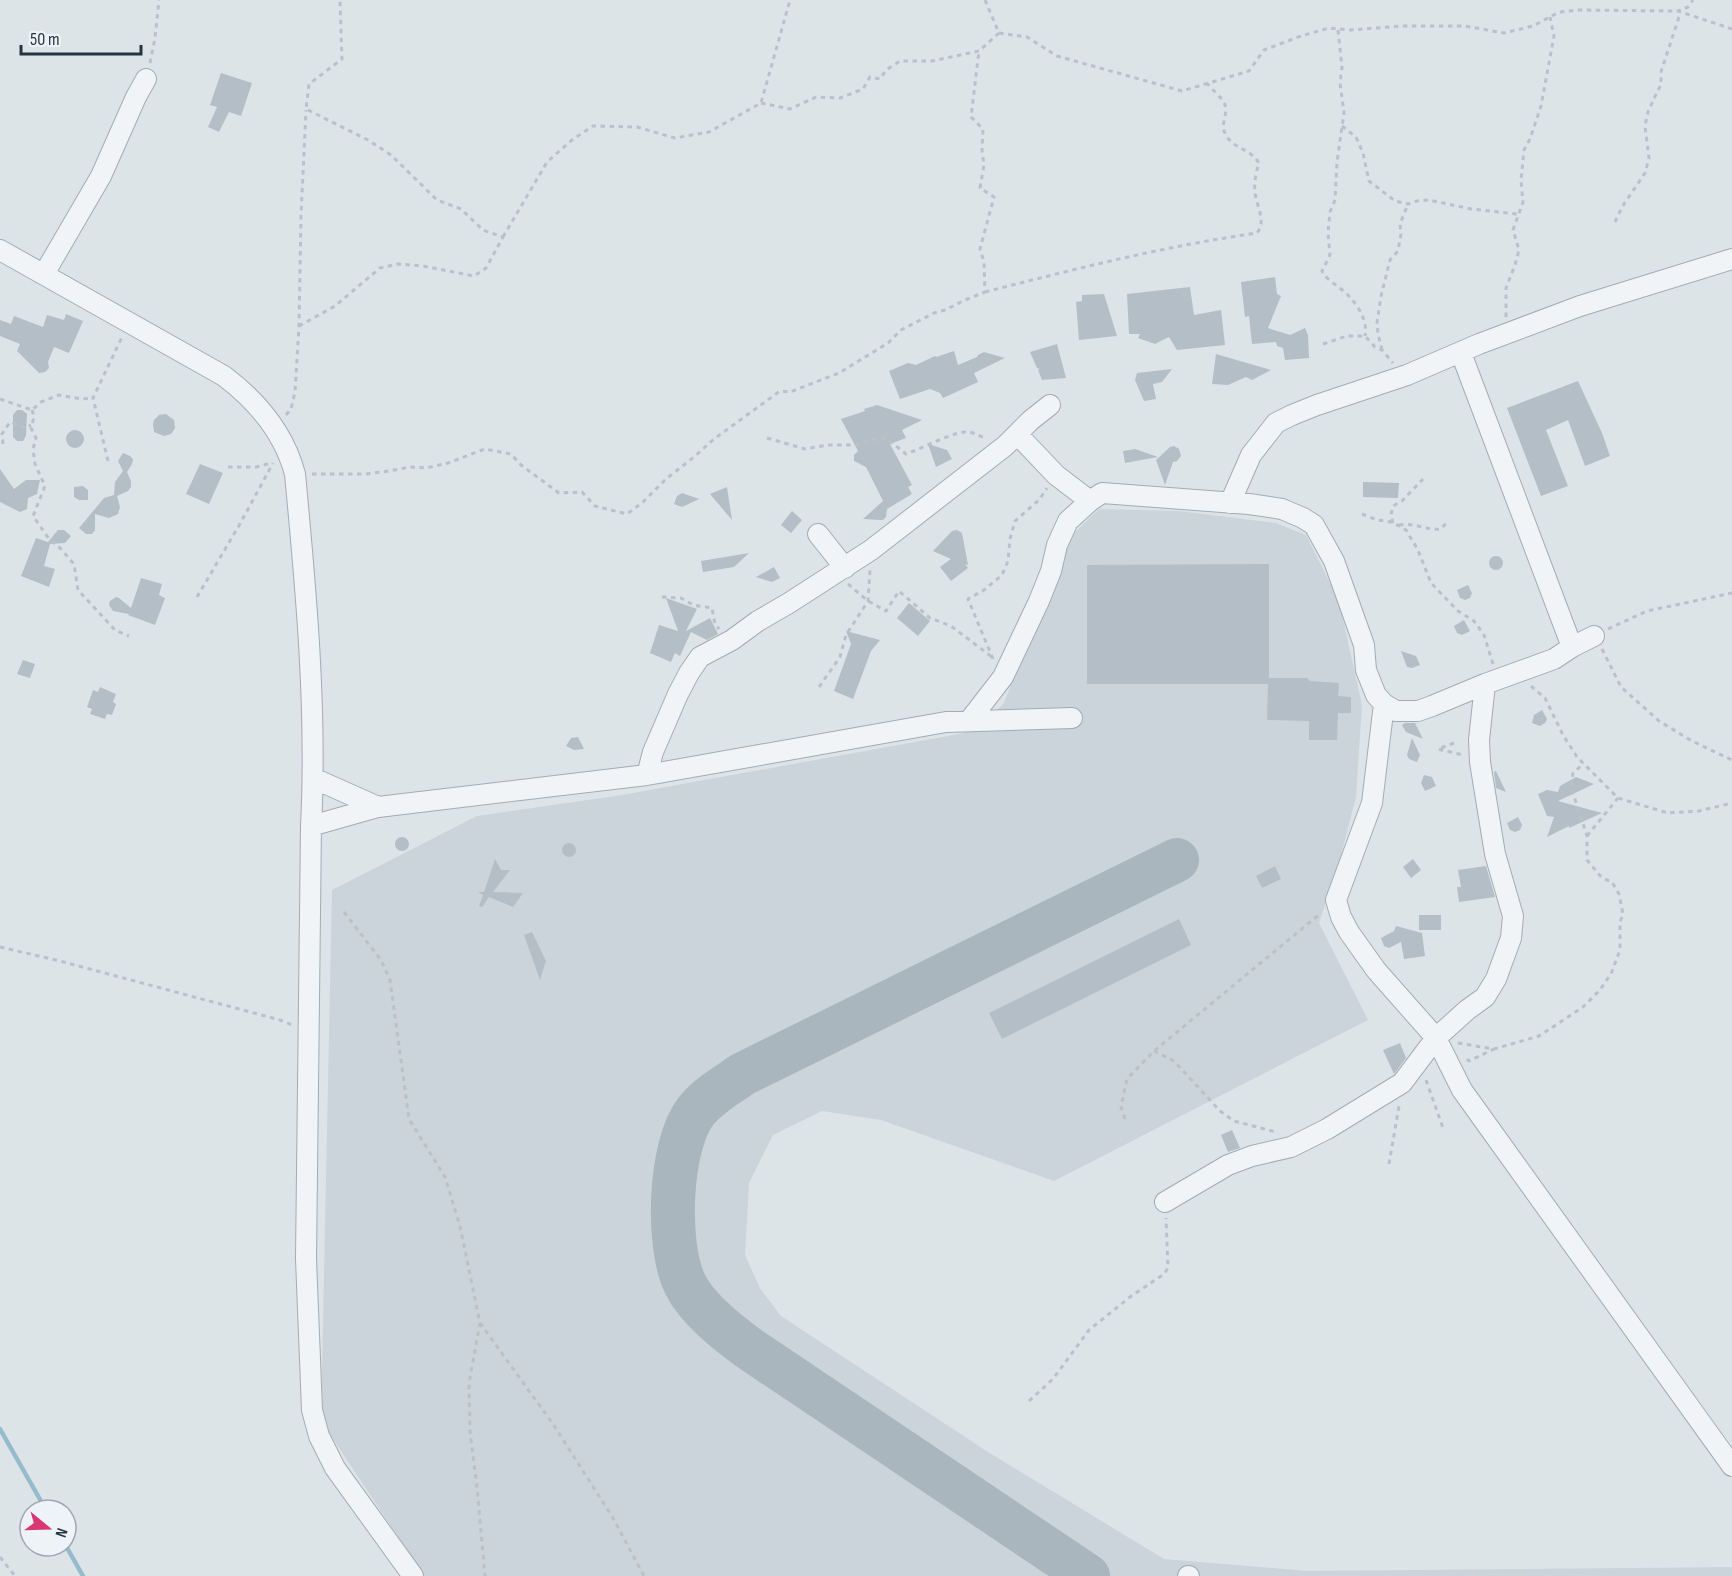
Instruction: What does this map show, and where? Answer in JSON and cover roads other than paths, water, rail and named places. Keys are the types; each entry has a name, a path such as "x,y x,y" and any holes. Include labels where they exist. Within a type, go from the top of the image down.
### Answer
{"street":[{"path":"44,274 101,176 146,79"},
{"path":"0,250 224,376 255,402 278,433 292,460 306,590 314,778 311,826 306,1259 312,1410 318,1436 334,1468 413,1576"},
{"path":"1230,503 1251,454 1276,423 1317,405 1407,375 1479,344 1580,306 1732,259"},
{"path":"1461,353 1572,647"},
{"path":"647,775 653,752 689,673 700,657 732,640 758,621 871,550 1011,440 1050,405"},
{"path":"1011,440 1090,501"},
{"path":"969,721 1003,677 1039,601 1051,571 1057,545 1068,521 1102,493 1282,509 1314,525 1334,561 1364,645 1366,670 1376,695 1384,704 1396,711 1418,711 1554,659 1594,636"},
{"path":"818,534 840,570"},
{"path":"1165,1202 1228,1165 1252,1156 1291,1147 1327,1130 1402,1083 1436,1038 1485,997 1496,979 1511,938 1514,916 1495,854 1480,762 1479,740 1500,679"},
{"path":"1384,704 1372,803 1336,900 1341,917 1376,970 1436,1038 1462,1090 1732,1466"},
{"path":"311,826 378,807 647,775 945,722 1072,718"},
{"path":"314,778 378,807"}],"waterway":[{"path":"0,1429 39,1498"},
{"path":"73,1558 83,1576"}]}
